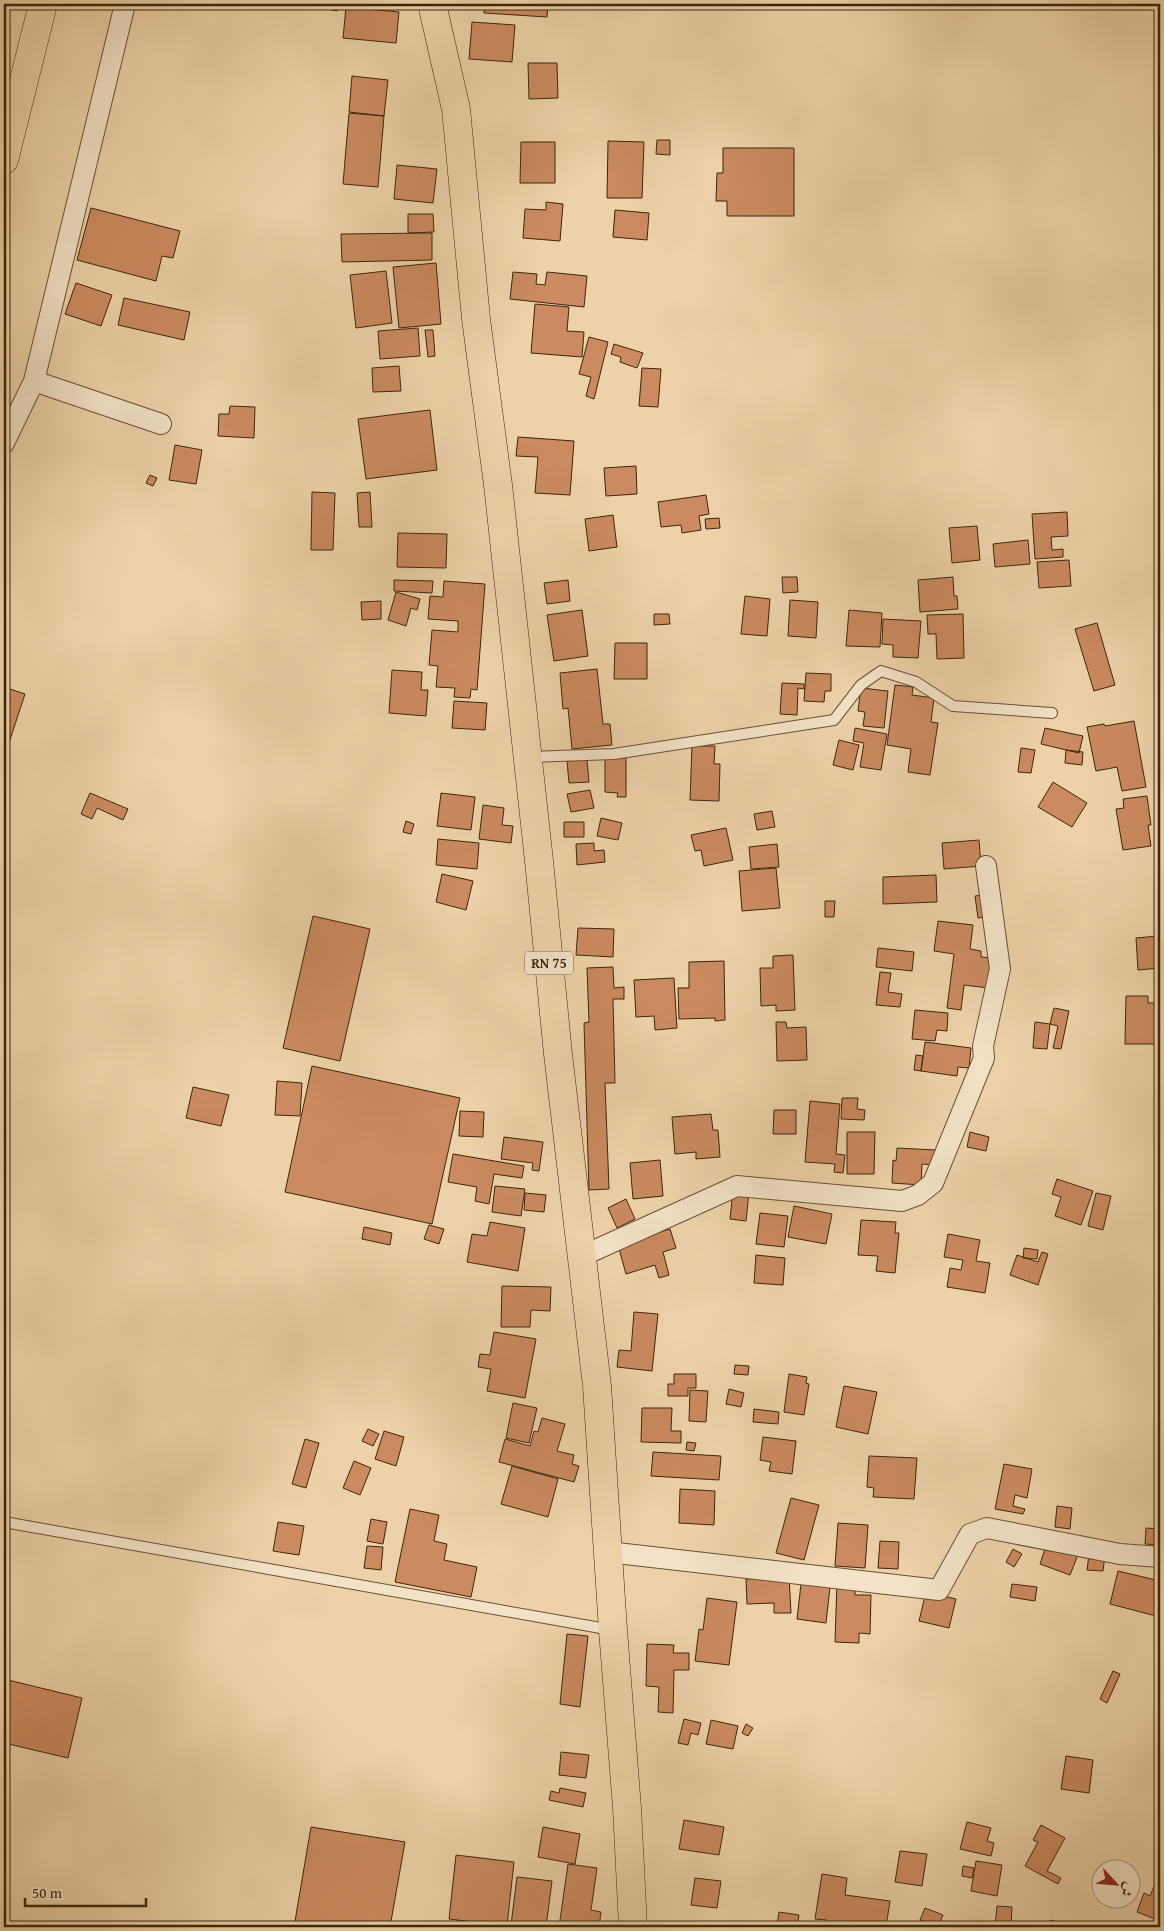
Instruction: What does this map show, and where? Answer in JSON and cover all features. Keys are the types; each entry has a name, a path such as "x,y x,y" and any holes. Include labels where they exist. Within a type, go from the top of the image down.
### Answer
{"main road":[{"path":"4,160 43,4"},
{"name":"RN 75","path":"432,4 456,109 476,319 498,485 558,1054 597,1386 627,1808 633,1927"}],"street":[{"path":"4,443 34,381 125,4"},
{"path":"34,381 160,424"},
{"path":"582,1256 737,1186 902,1200 918,1195 933,1183 984,1058 983,1046 1000,969 986,866"},
{"path":"608,1552 939,1590 970,1534 987,1528 1120,1554 1160,1557"}],"lane":[{"path":"528,757 614,754 834,720 861,685 881,671 916,682 953,706 1052,713"},
{"path":"4,1522 613,1630"}],"building":[{"path":"319,4 338,4 337,11 318,7"},
{"path":"484,4 548,4 547,17 484,13"},
{"path":"346,7 399,12 396,43 343,38"},
{"path":"472,22 515,25 512,62 469,59"},
{"path":"528,63 557,63 558,98 529,99"},
{"path":"352,76 388,80 384,116 349,112"},
{"path":"349,113 384,116 378,187 343,184"},
{"path":"657,140 670,140 670,155 656,154"},
{"path":"608,141 644,142 642,198 607,198"},
{"path":"521,142 555,142 555,183 520,183"},
{"path":"723,148 794,148 794,216 727,216 727,201 716,201 717,173 723,173"},
{"path":"397,165 437,169 433,203 394,199"},
{"path":"546,202 563,204 560,241 523,238 525,209 546,210"},
{"path":"91,208 180,231 173,258 162,256 156,281 77,260"},
{"path":"615,210 649,213 647,240 613,237"},
{"path":"408,214 433,214 434,232 408,233"},
{"path":"432,233 432,260 342,262 341,234"},
{"path":"436,263 441,324 399,328 393,267"},
{"path":"386,271 392,323 356,328 350,275"},
{"path":"513,272 537,274 536,284 545,285 547,272 587,276 584,307 510,299"},
{"path":"76,283 112,295 101,326 65,314"},
{"path":"124,298 190,312 184,340 118,325"},
{"path":"535,304 569,307 567,331 584,332 582,357 531,353"},
{"path":"418,328 420,356 380,359 378,331"},
{"path":"425,330 433,330 435,356 428,357"},
{"path":"589,337 608,342 594,399 586,396 591,377 579,374"},
{"path":"614,344 643,353 637,368 620,362 621,357 611,354"},
{"path":"399,366 401,391 373,392 372,368"},
{"path":"642,368 661,369 658,407 639,406"},
{"path":"230,406 255,407 254,438 218,436 219,414 229,414"},
{"path":"430,410 437,470 366,479 358,419"},
{"path":"518,437 574,441 570,495 535,493 538,457 516,456"},
{"path":"175,445 202,450 196,484 169,480"},
{"path":"636,466 637,494 606,496 604,468"},
{"path":"150,475 157,478 153,486 146,483"},
{"path":"312,492 335,493 333,550 311,550"},
{"path":"370,492 372,527 359,527 357,493"},
{"path":"706,495 709,514 699,516 701,530 682,533 681,525 661,527 658,502"},
{"path":"1067,512 1068,536 1051,537 1052,550 1063,549 1063,557 1035,559 1032,514"},
{"path":"613,515 617,547 589,551 585,519"},
{"path":"719,518 720,528 706,529 705,519"},
{"path":"977,526 980,560 952,563 949,528"},
{"path":"398,533 447,534 446,568 397,567"},
{"path":"1028,540 1030,564 995,567 993,544"},
{"path":"1069,560 1071,586 1039,588 1037,562"},
{"path":"782,577 797,577 798,592 783,593"},
{"path":"953,577 954,596 957,596 958,609 920,612 918,580"},
{"path":"394,580 433,581 432,593 394,591"},
{"path":"568,580 570,601 547,604 544,583"},
{"path":"444,581 485,584 477,690 471,689 470,698 454,697 455,688 436,687 438,666 429,665 432,630 458,632 458,621 428,619 430,596 443,597"},
{"path":"396,592 420,599 417,610 411,608 406,626 388,620"},
{"path":"745,596 770,599 767,636 741,634"},
{"path":"790,600 818,602 816,638 788,636"},
{"path":"381,601 381,619 362,620 361,602"},
{"path":"582,610 588,656 554,661 547,615"},
{"path":"849,610 882,613 880,647 846,646"},
{"path":"654,614 669,614 670,624 654,625"},
{"path":"963,614 964,658 937,659 936,634 928,634 927,615"},
{"path":"883,619 921,621 918,658 893,657 893,645 882,644"},
{"path":"1097,623 1115,685 1094,691 1075,629"},
{"path":"615,643 647,643 647,679 614,679"},
{"path":"597,669 603,724 610,724 612,745 572,749 568,708 563,709 560,673"},
{"path":"392,670 422,672 421,690 428,690 426,716 389,713"},
{"path":"806,673 831,674 831,691 825,691 824,702 804,701"},
{"path":"782,683 804,684 804,689 798,688 797,715 780,714"},
{"path":"895,685 913,687 912,695 934,698 931,722 938,723 930,775 908,772 911,749 887,745"},
{"path":"4,687 25,694 4,758"},
{"path":"861,688 888,691 884,728 863,726 865,712 858,711"},
{"path":"454,701 487,703 485,730 452,728"},
{"path":"1134,721 1146,787 1122,791 1117,767 1096,771 1087,727"},
{"path":"855,728 887,734 881,770 860,767 864,743 853,741"},
{"path":"1045,728 1083,736 1079,753 1041,744"},
{"path":"839,740 859,745 853,770 833,765"},
{"path":"692,746 715,746 714,764 720,764 719,801 690,800"},
{"path":"1021,748 1035,750 1031,773 1018,772"},
{"path":"1066,750 1083,752 1082,765 1065,763"},
{"path":"605,758 626,758 626,797 617,797 618,793 605,792"},
{"path":"587,760 589,782 569,783 567,761"},
{"path":"1053,782 1087,803 1072,827 1038,807"},
{"path":"590,790 594,808 571,812 567,794"},
{"path":"90,793 128,809 123,820 97,808 92,819 81,814"},
{"path":"441,793 475,797 471,830 437,826"},
{"path":"1147,796 1151,825 1148,825 1151,846 1123,850 1116,809 1124,808 1123,799"},
{"path":"483,805 504,808 502,825 513,826 511,843 479,839"},
{"path":"772,811 775,827 757,830 754,814"},
{"path":"601,818 622,823 618,840 597,836"},
{"path":"406,821 414,824 411,834 403,832"},
{"path":"564,822 584,822 584,837 564,837"},
{"path":"726,828 733,860 704,866 701,850 695,851 691,835"},
{"path":"438,839 479,843 477,869 436,865"},
{"path":"979,840 981,866 944,869 942,843"},
{"path":"594,843 594,851 604,850 605,862 577,865 576,844"},
{"path":"777,844 779,867 751,869 749,847"},
{"path":"776,868 780,908 742,911 739,871"},
{"path":"442,874 473,881 466,910 436,902"},
{"path":"936,875 937,902 883,904 883,877"},
{"path":"989,894 992,916 978,918 975,896"},
{"path":"825,901 835,901 834,917 825,917"},
{"path":"313,916 370,929 340,1061 283,1048"},
{"path":"938,921 973,925 970,949 981,951 981,957 993,958 989,988 964,985 961,1010 947,1008 954,954 934,951"},
{"path":"578,928 614,929 613,957 576,955"},
{"path":"1158,936 1160,968 1138,970 1136,938"},
{"path":"878,948 914,952 912,971 876,967"},
{"path":"793,955 795,1010 776,1011 776,1005 761,1006 760,968 773,968 773,956"},
{"path":"724,961 725,1020 715,1021 715,1018 679,1019 678,988 689,988 689,962"},
{"path":"613,967 614,988 624,987 624,999 613,999 615,1083 605,1083 609,1189 589,1190 584,1023 589,1022 587,968"},
{"path":"880,972 891,973 888,992 902,994 900,1007 876,1005"},
{"path":"674,978 677,1028 655,1030 654,1016 636,1017 634,980"},
{"path":"1126,996 1148,996 1148,1003 1159,1003 1160,1044 1125,1044"},
{"path":"1054,1008 1069,1011 1061,1049 1053,1048 1058,1026 1050,1024"},
{"path":"915,1010 948,1013 947,1031 937,1030 935,1041 912,1039"},
{"path":"776,1022 786,1022 787,1028 806,1027 807,1060 777,1061"},
{"path":"1035,1022 1050,1024 1047,1049 1033,1048"},
{"path":"925,1042 971,1048 969,1068 958,1067 957,1076 921,1071"},
{"path":"916,1055 923,1056 921,1071 914,1070"},
{"path":"312,1066 460,1098 432,1224 285,1192"},
{"path":"277,1081 302,1083 300,1116 275,1115"},
{"path":"193,1087 229,1095 221,1126 186,1118"},
{"path":"842,1098 858,1098 857,1109 865,1110 864,1120 841,1119"},
{"path":"810,1101 840,1104 836,1154 845,1155 843,1173 834,1172 835,1164 805,1162"},
{"path":"774,1110 796,1110 796,1134 773,1134"},
{"path":"460,1111 484,1112 483,1137 459,1136"},
{"path":"711,1114 713,1130 718,1130 720,1157 696,1159 696,1152 675,1154 672,1117"},
{"path":"847,1132 875,1132 874,1174 847,1174"},
{"path":"970,1132 989,1137 986,1151 967,1147"},
{"path":"504,1137 543,1142 539,1171 532,1170 533,1163 501,1159"},
{"path":"897,1148 935,1150 934,1165 922,1164 921,1185 892,1183 893,1160 896,1161"},
{"path":"453,1154 524,1166 522,1178 494,1174 489,1204 475,1201 477,1187 448,1182"},
{"path":"660,1160 663,1196 633,1199 630,1163"},
{"path":"1057,1179 1093,1191 1081,1225 1055,1216 1061,1197 1052,1194"},
{"path":"495,1186 525,1189 521,1216 492,1212"},
{"path":"733,1190 749,1192 746,1221 730,1219"},
{"path":"525,1193 546,1195 544,1212 524,1210"},
{"path":"1096,1193 1111,1196 1103,1230 1088,1226"},
{"path":"626,1199 635,1219 617,1228 608,1208"},
{"path":"794,1206 832,1214 826,1244 788,1237"},
{"path":"760,1213 788,1216 784,1247 756,1244"},
{"path":"861,1220 896,1222 895,1233 899,1233 895,1273 876,1271 878,1256 858,1255"},
{"path":"490,1222 525,1228 518,1271 467,1262 472,1234 487,1236"},
{"path":"429,1225 444,1229 439,1244 424,1239"},
{"path":"364,1227 392,1233 390,1245 362,1239"},
{"path":"670,1229 676,1248 663,1252 669,1275 659,1278 655,1265 626,1274 618,1245"},
{"path":"948,1234 980,1240 976,1261 990,1263 985,1293 947,1287 950,1268 961,1270 963,1260 944,1257"},
{"path":"1024,1248 1038,1250 1037,1259 1023,1258"},
{"path":"1042,1252 1048,1254 1038,1285 1010,1275 1017,1255 1038,1262"},
{"path":"756,1255 785,1258 783,1285 754,1283"},
{"path":"502,1286 551,1287 550,1311 531,1310 530,1327 501,1327"},
{"path":"634,1312 658,1314 652,1371 617,1367 619,1350 631,1351"},
{"path":"494,1332 536,1339 525,1398 487,1391 491,1369 478,1367 480,1354 490,1355"},
{"path":"735,1365 749,1366 748,1375 734,1374"},
{"path":"674,1374 696,1374 696,1388 688,1388 688,1396 668,1396 668,1384 674,1384"},
{"path":"789,1374 807,1377 806,1383 809,1384 804,1415 784,1412"},
{"path":"844,1386 877,1392 868,1434 836,1427"},
{"path":"729,1389 744,1393 741,1407 726,1404"},
{"path":"690,1390 708,1391 706,1422 689,1421"},
{"path":"513,1403 537,1408 529,1443 506,1438"},
{"path":"642,1408 672,1408 671,1431 681,1431 681,1443 641,1442"},
{"path":"754,1409 779,1412 778,1424 753,1422"},
{"path":"542,1418 565,1424 557,1451 574,1455 572,1464 579,1466 574,1482 499,1462 505,1439 530,1446 534,1431 538,1432"},
{"path":"368,1429 379,1434 373,1446 362,1441"},
{"path":"384,1431 404,1437 396,1466 375,1459"},
{"path":"763,1437 796,1441 792,1474 769,1471 771,1462 760,1460"},
{"path":"305,1439 319,1443 306,1488 292,1484"},
{"path":"687,1442 696,1443 694,1451 686,1450"},
{"path":"653,1452 721,1456 719,1480 651,1476"},
{"path":"869,1456 917,1458 914,1499 873,1497 874,1488 867,1487"},
{"path":"354,1461 371,1468 360,1495 343,1488"},
{"path":"1004,1464 1032,1469 1027,1498 1015,1495 1013,1506 1025,1509 1023,1514 995,1509"},
{"path":"512,1466 558,1479 548,1517 501,1504"},
{"path":"680,1489 715,1491 714,1525 679,1523"},
{"path":"791,1498 819,1505 804,1560 776,1553"},
{"path":"1057,1506 1072,1508 1070,1529 1055,1527"},
{"path":"410,1509 439,1515 434,1541 447,1544 444,1560 477,1567 471,1597 395,1582"},
{"path":"371,1519 387,1522 383,1544 367,1541"},
{"path":"278,1522 304,1526 299,1555 273,1551"},
{"path":"838,1523 868,1525 865,1568 835,1566"},
{"path":"1146,1528 1160,1529 1160,1545 1145,1544"},
{"path":"1048,1540 1079,1552 1070,1575 1040,1564"},
{"path":"880,1541 899,1542 898,1569 878,1568"},
{"path":"367,1546 383,1547 381,1570 364,1568"},
{"path":"1013,1549 1022,1554 1014,1567 1006,1562"},
{"path":"1089,1554 1105,1555 1103,1571 1087,1570"},
{"path":"1118,1571 1160,1581 1160,1617 1110,1604"},
{"path":"789,1576 791,1613 774,1613 774,1603 747,1604 746,1579"},
{"path":"837,1582 855,1583 855,1595 871,1595 870,1634 859,1633 859,1643 835,1642"},
{"path":"801,1584 830,1587 826,1623 797,1619"},
{"path":"1012,1584 1037,1587 1035,1601 1010,1597"},
{"path":"926,1592 956,1599 949,1628 919,1621"},
{"path":"707,1598 737,1602 729,1665 695,1661 699,1629 703,1630"},
{"path":"567,1634 588,1636 580,1707 560,1704"},
{"path":"647,1644 674,1645 673,1653 689,1653 689,1670 674,1670 673,1713 658,1712 659,1687 646,1686"},
{"path":"1113,1671 1120,1674 1107,1703 1100,1699"},
{"path":"4,1679 82,1698 68,1758 4,1743"},
{"path":"684,1719 701,1723 698,1735 691,1733 688,1745 678,1743"},
{"path":"711,1720 738,1726 733,1749 706,1744"},
{"path":"746,1724 753,1728 748,1736 742,1733"},
{"path":"561,1752 589,1755 586,1778 559,1775"},
{"path":"1066,1756 1093,1760 1089,1793 1061,1789"},
{"path":"560,1788 586,1793 583,1807 549,1800 551,1791 559,1793"},
{"path":"684,1820 724,1827 719,1855 679,1849"},
{"path":"967,1822 991,1828 987,1841 994,1843 991,1856 960,1849"},
{"path":"1041,1825 1065,1838 1047,1871 1061,1878 1058,1884 1025,1866 1038,1842 1033,1840"},
{"path":"311,1827 405,1842 390,1927 294,1927"},
{"path":"543,1827 580,1834 575,1864 538,1857"},
{"path":"900,1851 927,1854 922,1886 895,1882"},
{"path":"456,1855 514,1862 507,1926 449,1919"},
{"path":"976,1861 1002,1865 997,1896 971,1891"},
{"path":"568,1864 597,1868 591,1910 601,1912 599,1927 559,1927"},
{"path":"963,1866 974,1868 972,1878 962,1876"},
{"path":"822,1874 847,1878 845,1895 890,1901 886,1927 823,1927 824,1922 827,1922 827,1920 815,1919"},
{"path":"517,1877 552,1881 546,1927 511,1925"},
{"path":"695,1878 721,1881 717,1908 691,1905"},
{"path":"1157,1879 1160,1880 1160,1921 1137,1912 1138,1908 1142,1908 1144,1893 1150,1896"},
{"path":"997,1906 1012,1907 1011,1927 995,1927"},
{"path":"925,1908 943,1915 938,1927 920,1920"},
{"path":"779,1912 799,1915 797,1927 777,1927"},
{"path":"1050,1920 1078,1927 1049,1927"}]}
